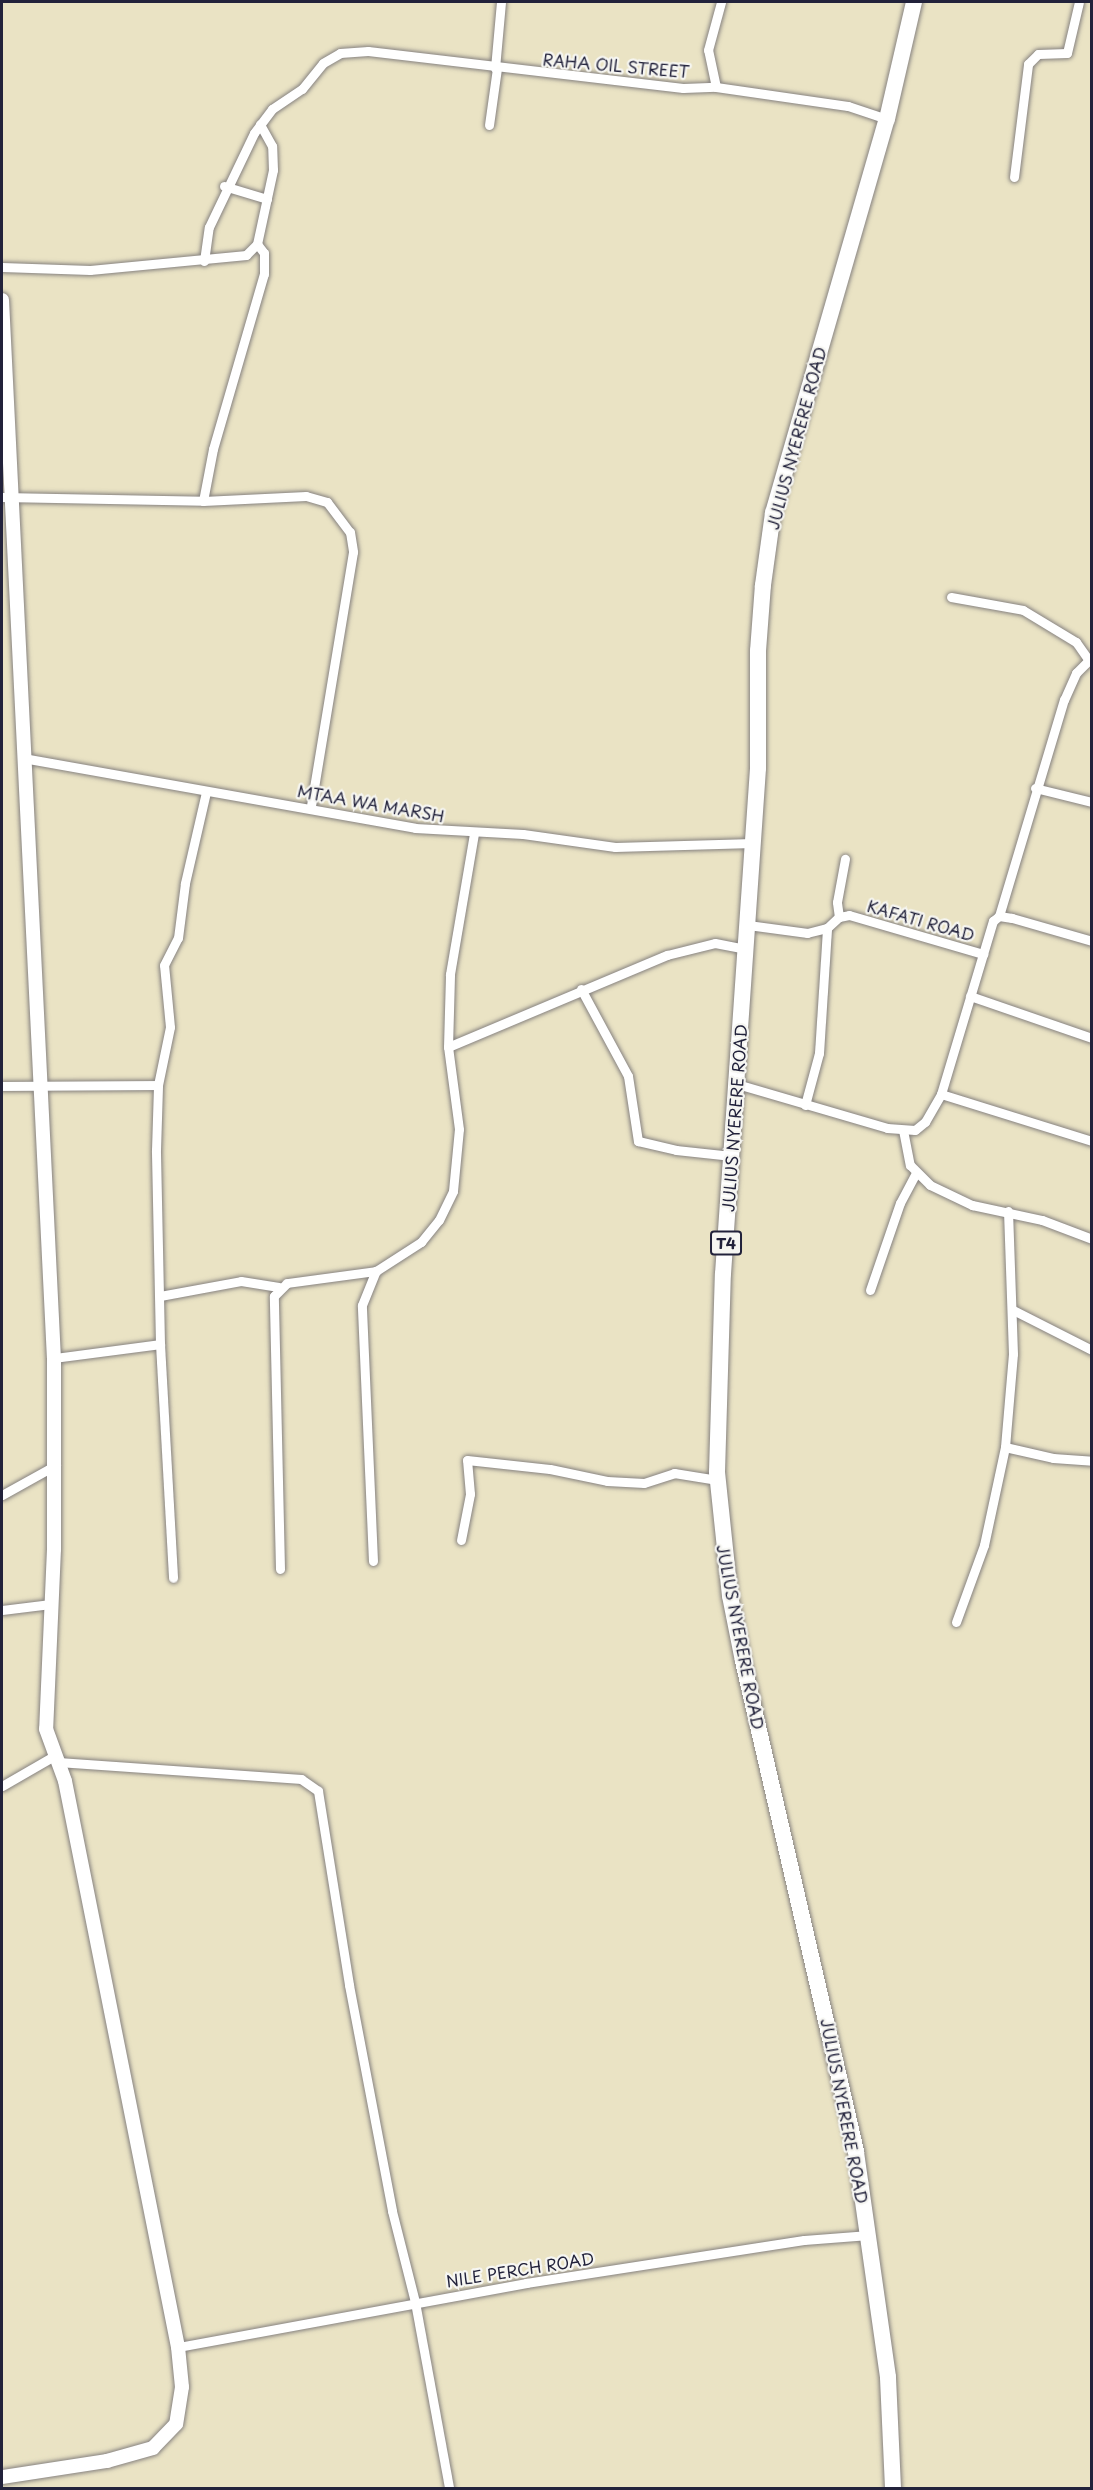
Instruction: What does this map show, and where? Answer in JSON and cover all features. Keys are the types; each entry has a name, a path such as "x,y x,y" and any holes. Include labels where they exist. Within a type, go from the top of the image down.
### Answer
{"highway":[{"name":"JULIUS NYERERE ROAD","path":"893,2488 888,2377 856,2151 814,1956 743,1661 730,1596 717,1480 718,1373 758,768 758,651 773,513 887,119 914,2"}],"street":[{"path":"489,125 501,2"},
{"path":"716,87 708,50 721,2"},
{"path":"1014,177 1028,64 1038,54 1067,53 1079,2"},
{"name":"RAHA OIL STREET","path":"260,124 272,109 302,89 323,63 340,53 368,51 496,68 683,88 716,87 848,106 887,119"},
{"path":"204,261 205,238 226,187 260,124"},
{"path":"2,267 90,270 204,261 246,255 257,244 274,156 260,124"},
{"path":"226,187 267,199"},
{"path":"202,501 213,449 264,274 264,253 257,244"},
{"path":"2,300 5,496 23,758 54,1358 56,1465 46,1729 65,1781 178,2347 182,2407 176,2424 153,2448 107,2461 2,2477"},
{"path":"5,496 202,501 306,496 327,502 350,532 353,552 351,577 311,807"},
{"path":"737,1084 805,1105 903,1130 915,1130 925,1122 940,1094 993,921 999,916 1035,788 1064,700 1076,673 1090,658 1076,642 1023,610 951,597"},
{"name":"MTAA WA MARSH","path":"23,758 206,792 311,807 415,828 474,834 523,834 615,847 753,843"},
{"path":"1035,788 1092,802"},
{"path":"173,1578 160,1344 156,1150 158,1085 170,1027 164,965 178,938 185,883 206,792"},
{"path":"160,1296 241,1281 279,1287 376,1271 421,1242 439,1220 453,1191 459,1129 448,1047 453,948 474,834"},
{"path":"748,925 807,933 827,928 839,917 837,902 845,859"},
{"path":"999,916 1092,940"},
{"name":"KAFATI ROAD","path":"839,917 862,917 983,954"},
{"path":"805,1105 819,1053 827,928"},
{"path":"448,1047 635,966 715,943 746,949"},
{"path":"581,989 628,1076 638,1141 691,1153 732,1156"},
{"path":"970,996 1092,1038"},
{"path":"2,1086 158,1085"},
{"path":"940,1094 1092,1141"},
{"path":"903,1130 910,1165 916,1173 949,1196 1008,1211 1092,1239"},
{"path":"870,1290 900,1203 916,1173"},
{"path":"956,1622 984,1545 1005,1447 1013,1310 1008,1211"},
{"path":"373,1561 360,1319 367,1287 376,1271"},
{"path":"279,1287 271,1307 280,1569"},
{"path":"1013,1310 1092,1350"},
{"path":"54,1358 160,1344"},
{"path":"1005,1447 1053,1458 1092,1461"},
{"path":"461,1540 470,1494 467,1460 550,1469 607,1481 644,1483 674,1473 717,1480"},
{"path":"2,1495 56,1465"},
{"path":"2,1610 51,1604"},
{"path":"2,1786 56,1759 301,1779 318,1791 349,1985 392,2211 415,2302 449,2488"},
{"name":"NILE PERCH ROAD","path":"178,2347 415,2302 804,2240 869,2235"}]}
